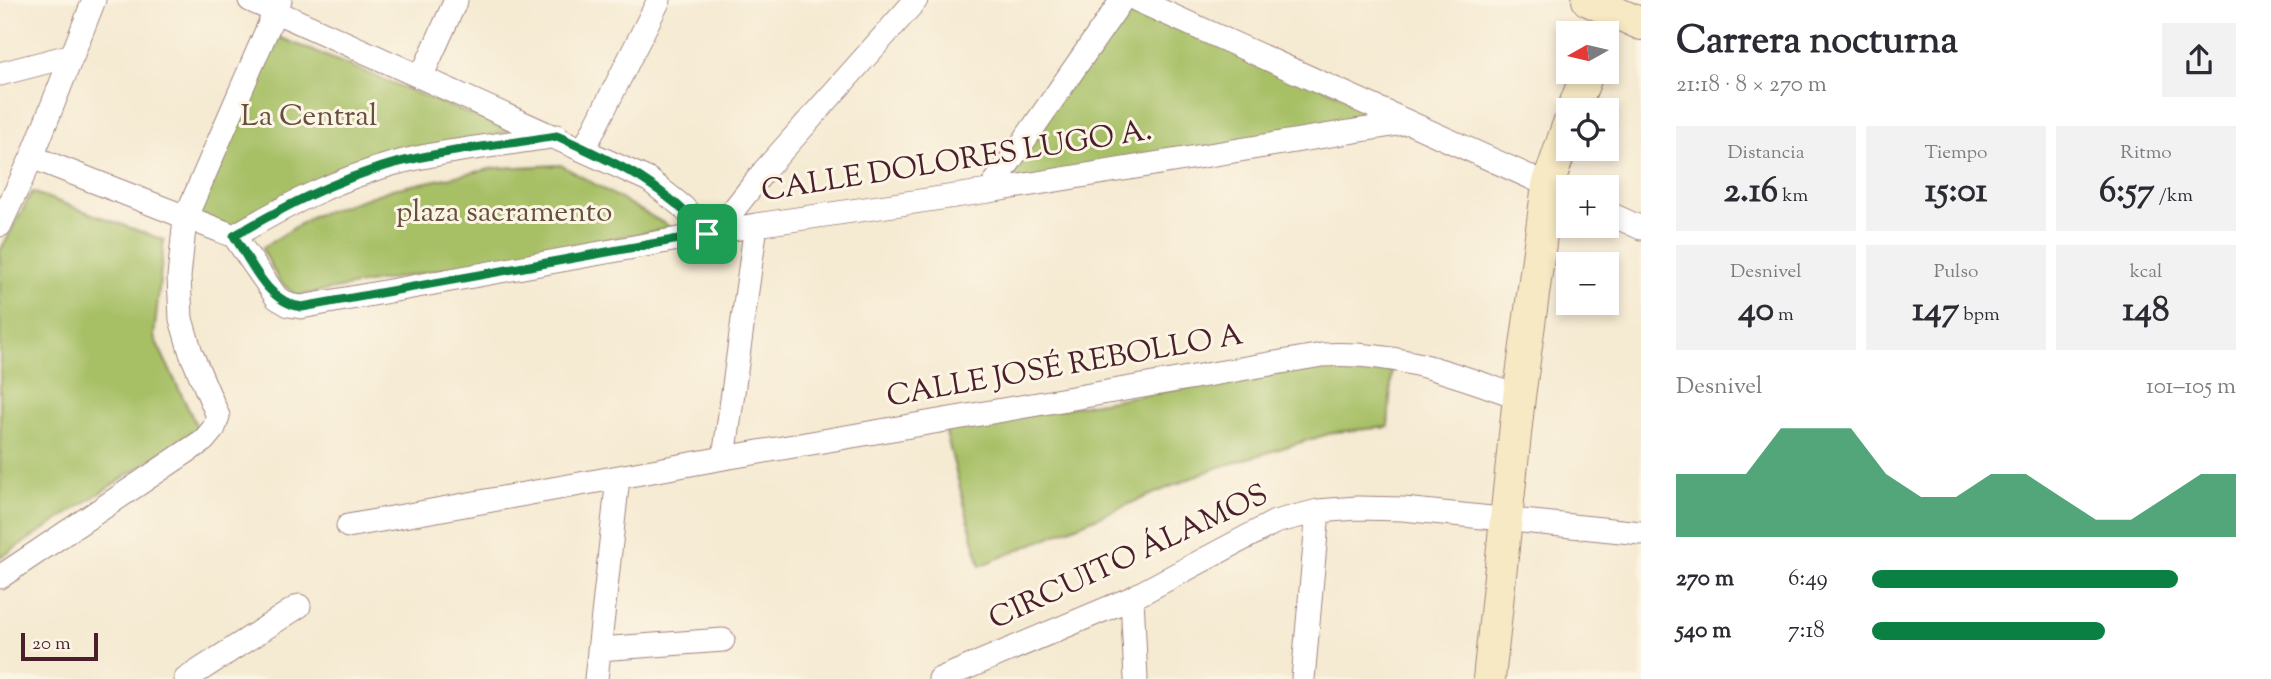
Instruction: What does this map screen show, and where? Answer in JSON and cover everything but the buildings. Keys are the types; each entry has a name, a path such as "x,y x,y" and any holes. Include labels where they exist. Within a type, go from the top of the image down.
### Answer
{"street":[{"path":"0,225 32,158 94,0"},
{"path":"250,0 278,6 649,180 712,233 916,0"},
{"path":"422,75 456,0"},
{"path":"584,149 659,0"},
{"path":"989,191 1122,0"},
{"path":"1137,0 1404,123 1556,188"},
{"path":"0,577 204,440 214,428 218,416 215,405 191,353 181,318 179,277 185,219 278,6"},
{"path":"1601,15 1641,24"},
{"path":"0,74 73,55"},
{"name":"CALLE DOLORES LUGO A.","path":"234,236 277,298 289,305 302,307 756,225 989,191 1404,123"},
{"path":"32,158 234,236 298,199 393,164 453,151 557,136"},
{"path":"1489,679 1519,397 1556,200"},
{"path":"1619,218 1641,228"},
{"path":"724,458 756,225"},
{"name":"CALLE JOSÉ REBOLLO A","path":"348,526 1322,355 1357,353 1389,356 1425,365 1519,397"},
{"path":"596,679 618,478"},
{"name":"CIRCUITO ÁLAMOS","path":"940,679 965,673 1132,598 1275,522 1318,511 1356,508 1403,509 1641,533"},
{"path":"1303,679 1318,511"},
{"path":"1132,598 1136,679"},
{"path":"186,679 299,606"},
{"path":"599,649 723,640"}],"green space":[{"path":"1123,0 1403,122 994,188"},
{"name":"La Central","path":"276,36 511,131 343,171 234,229 197,214"},
{"name":"plaza sacramento","path":"561,165 672,228 296,296 279,281 262,248 313,216 393,189 495,168"},
{"path":"32,192 164,240 154,337 198,429 0,558 0,251"},
{"path":"1317,365 1392,370 1388,427 1335,432 1213,469 980,566 945,429"}],"route":[{"path":"557,136 649,180 683,207 707,234 302,307 289,305 277,298 234,236 298,199 393,164 453,151 557,136"}]}
